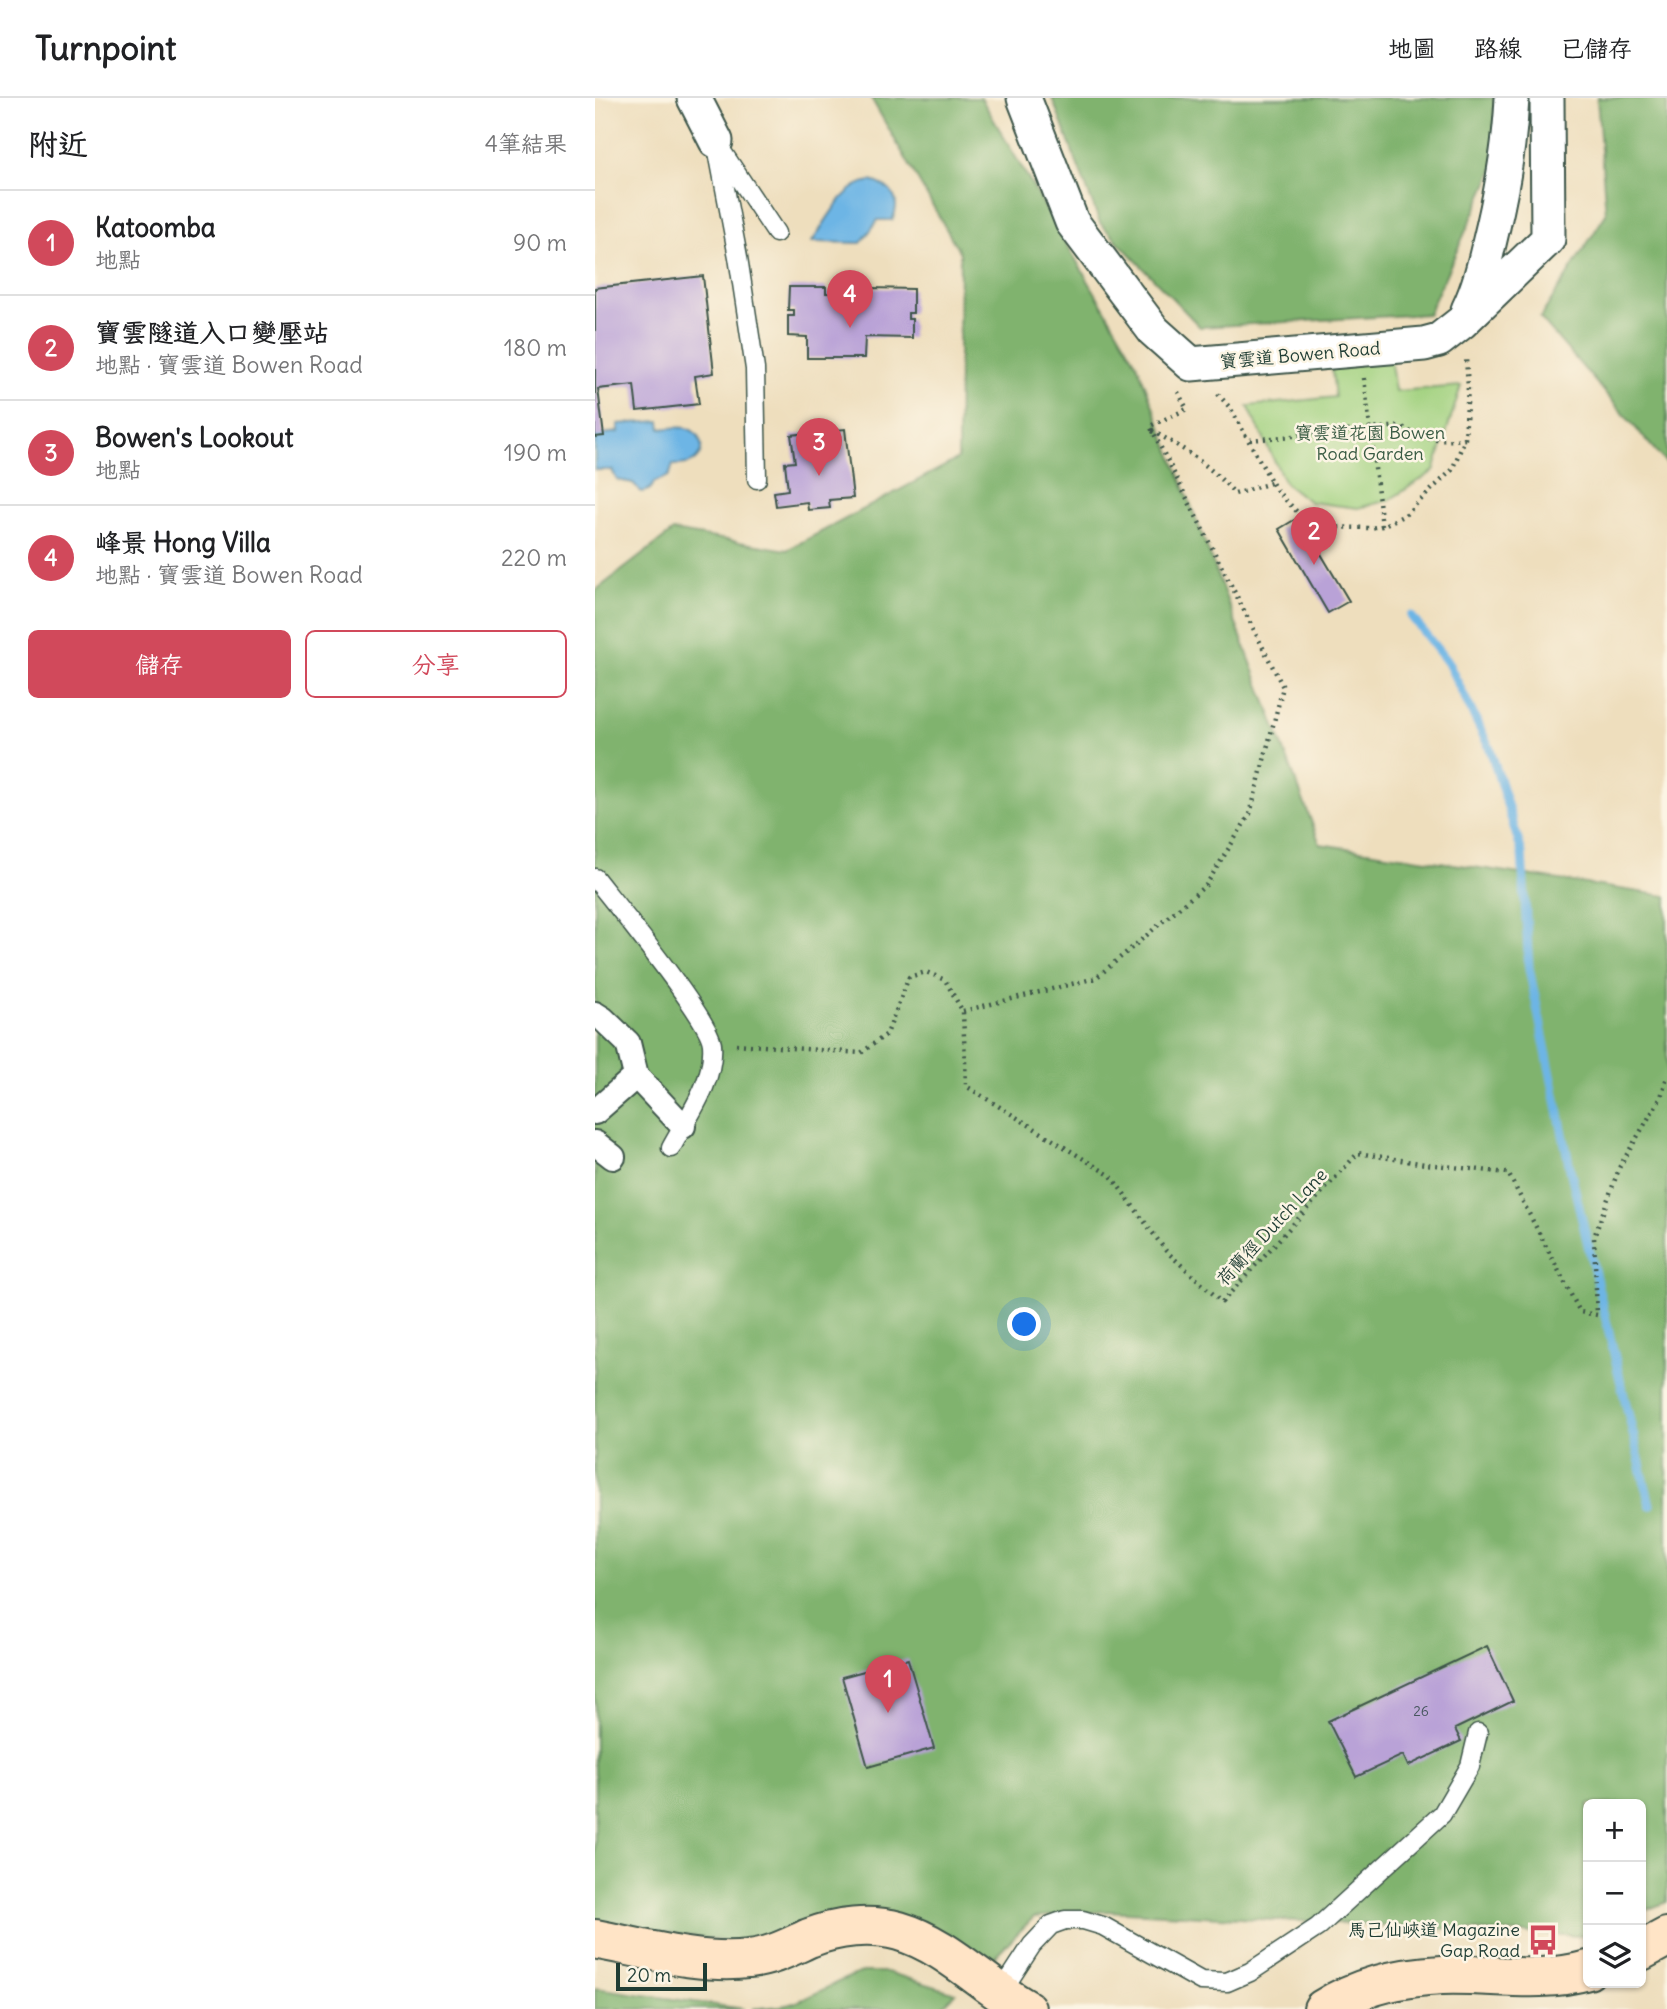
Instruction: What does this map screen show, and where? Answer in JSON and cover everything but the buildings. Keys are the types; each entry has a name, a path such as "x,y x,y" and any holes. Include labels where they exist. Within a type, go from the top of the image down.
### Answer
{"main road":[{"path":"595,1939 698,1958 739,1960 772,1954 839,1929 883,1928 910,1935 933,1946 1013,2002"},
{"path":"1646,1948 1667,1937"},
{"path":"1323,2009 1350,1993 1407,1978 1443,1975 1542,1978 1583,1971"}],"street":[{"path":"694,98 716,141"},
{"path":"1024,98 1072,222 1154,331 1191,364"},
{"path":"1462,322 1480,286 1505,174 1511,130 1511,98"},
{"name":"寶雲道 Bowen Road","path":"1191,364 1360,350 1439,340 1462,322 1548,239 1547,98"},
{"path":"595,1014 628,1043 636,1076 683,1126"},
{"path":"595,1112 636,1076"}],"lane":[{"path":"716,141 776,233"},
{"path":"716,141 738,257 755,369 757,480"},
{"path":"595,878 691,1004 712,1042 707,1082 671,1148"},
{"path":"1013,2002 1032,1945 1051,1925 1065,1920 1083,1920 1103,1926 1202,1981 1227,1982 1250,1972 1318,1927 1442,1814 1470,1766 1478,1733"}],"path":[{"path":"963,1012 1096,978 1206,885 1250,814 1283,687 1150,426 1187,409 1172,380 1191,364 1231,409 1272,483 1306,521 1321,527 1382,526 1405,515 1452,470 1465,439 1468,387 1462,322"},
{"path":"1360,350 1382,526"},
{"path":"1249,440 1401,426 1418,437 1442,441 1465,439"},
{"path":"1152,430 1218,474 1235,494 1272,483"},
{"name":"荷蘭徑 Dutch Lane","path":"712,1042 861,1053 887,1034 909,977 926,972 945,980 963,1012 966,1086 1111,1176 1166,1251 1222,1302 1358,1153 1508,1173 1580,1312 1597,1315 1594,1237 1620,1166 1661,1097 1667,1077"}],"green space":[{"path":"871,98 981,98 1137,364 1320,844 1667,896 1667,1902 1646,1910 1646,1799 1583,1799 1582,1936 1107,1911 1034,1917 991,1960 941,1933 747,1945 595,1921 595,591 673,531 787,550 958,459 960,253"},
{"path":"1052,98 1494,98 1494,169 1428,314 1200,327 1100,223"},
{"path":"1597,98 1667,98 1667,464 1540,318 1606,214"},
{"name":"寶雲道花園 Bowen Road Garden","path":"1390,357 1395,391 1461,386 1434,471 1389,500 1358,508 1310,502 1285,483 1248,406 1335,397 1331,363"},
{"path":"863,1972 887,1972 956,1993 940,2009 752,2009 791,2004"},
{"path":"595,1988 744,2009 595,2009"}],"water":[{"path":"871,181 885,186 893,195 896,206 892,220 878,220 861,243 812,242 844,196 861,184"},
{"path":"660,421 661,429 686,428 697,435 701,448 694,461 673,465 669,476 654,482 650,489 641,492 633,483 617,480 612,470 595,470 595,435 618,432 618,424"}],"waterway":[{"path":"1411,616 1448,663 1490,749 1522,853 1529,968 1571,1173 1650,1505"}],"place":[{"name":"峰景 Hong Villa","path":"850,328"},
{"name":"Bowen's Lookout","path":"819,476"},
{"name":"寶雲隧道入口變壓站","path":"1314,565"},
{"name":"Katoomba","path":"888,1713"},
{"name":"馬己仙峽道 Magazine Gap Road","path":"1543,1940"}]}
